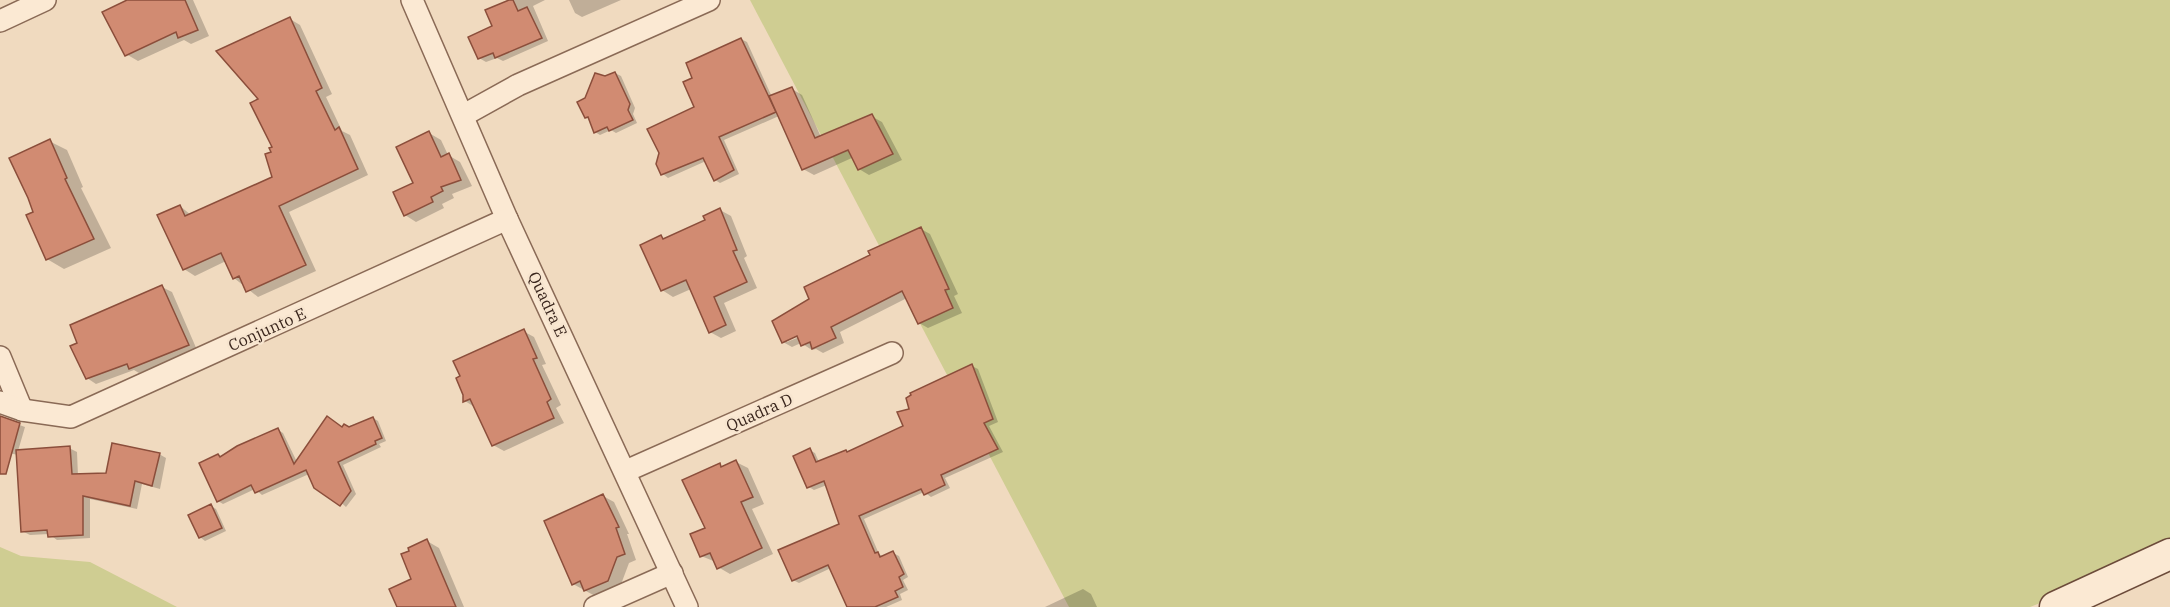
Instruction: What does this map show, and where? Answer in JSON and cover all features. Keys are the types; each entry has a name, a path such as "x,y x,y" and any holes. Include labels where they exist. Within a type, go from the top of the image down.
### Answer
{"street":[{"path":"0,21 45,0"},
{"name":"Quadra E","path":"412,0 464,115 507,219 626,471 687,607"},
{"path":"464,115 518,85 710,0"},
{"name":"Conjunto E","path":"0,402 22,410 71,417 507,219"},
{"name":"Quadra D","path":"626,471 892,353"},
{"path":"0,357 22,410"},
{"path":"2055,607 2170,554"},
{"path":"595,607 672,573"}],"shaded area":[{"path":"750,0 2170,0 2170,551 2030,607 1069,607"},
{"path":"0,547 21,556 90,562 177,607 0,607"}],"building":[{"path":"127,0 185,0 198,30 178,38 176,32 125,56 102,12"},
{"path":"513,0 518,11 527,7 542,38 495,58 493,53 478,59 468,37 492,26 485,10"},
{"path":"290,17 322,88 316,91 335,130 339,127 358,169 279,206 306,265 246,292 239,276 233,279 221,253 183,270 157,215 180,205 185,216 272,177 265,154 271,152 269,148 272,147 250,103 258,99 216,51"},
{"path":"741,38 776,112 719,137 734,170 714,181 703,158 661,175 656,164 659,153 647,129 694,107 683,82 692,78 686,63"},
{"path":"615,72 630,104 628,110 633,120 609,131 607,127 594,133 588,117 585,118 577,102 585,98 595,73 605,76"},
{"path":"792,87 815,138 872,114 893,154 858,170 848,150 802,170 769,96"},
{"path":"429,131 441,157 449,153 461,180 441,187 443,191 431,197 433,202 404,216 393,192 413,183 396,147"},
{"path":"50,139 67,178 65,179 94,239 46,260 26,215 33,212 28,198 9,158"},
{"path":"720,208 737,250 733,251 747,282 714,297 726,325 709,333 686,280 661,291 640,245 661,235 663,239 705,220 703,216"},
{"path":"921,227 949,289 945,290 953,308 918,324 902,291 831,327 836,338 812,349 810,342 801,346 797,336 782,343 772,321 809,299 804,287 870,255 868,251"},
{"path":"162,285 189,345 129,369 127,364 86,379 70,346 77,343 70,325"},
{"path":"524,329 537,358 533,359 551,399 547,402 554,418 492,446 470,399 463,402 463,395 456,378 460,376 453,361"},
{"path":"972,364 993,419 984,423 998,449 941,475 945,485 924,495 921,489 859,516 875,553 878,552 880,557 893,551 904,574 899,577 903,587 895,591 898,597 875,607 847,607 828,565 792,581 778,550 839,524 824,481 807,488 793,456 810,448 816,462 846,450 847,452 903,426 897,412 909,409 906,398 911,395 910,393"},
{"path":"0,416 20,423 6,474 0,474"},
{"path":"327,416 342,427 344,424 349,427 373,417 382,438 375,441 376,444 338,462 351,491 340,506 314,488 306,470 255,493 251,485 217,502 199,463 218,454 220,457 237,446 278,428 294,464"},
{"path":"112,443 160,453 152,486 135,481 130,506 83,496 83,535 48,537 47,530 21,532 16,450 70,446 72,474 106,473"},
{"path":"736,460 753,497 741,502 762,548 717,569 710,553 700,557 690,534 705,528 682,480 720,463 721,467"},
{"path":"603,494 619,527 616,528 625,554 617,557 608,581 584,591 580,581 572,585 544,521"},
{"path":"211,504 222,528 199,538 188,515"},
{"path":"427,539 456,607 397,607 389,589 411,579 401,554"}]}
